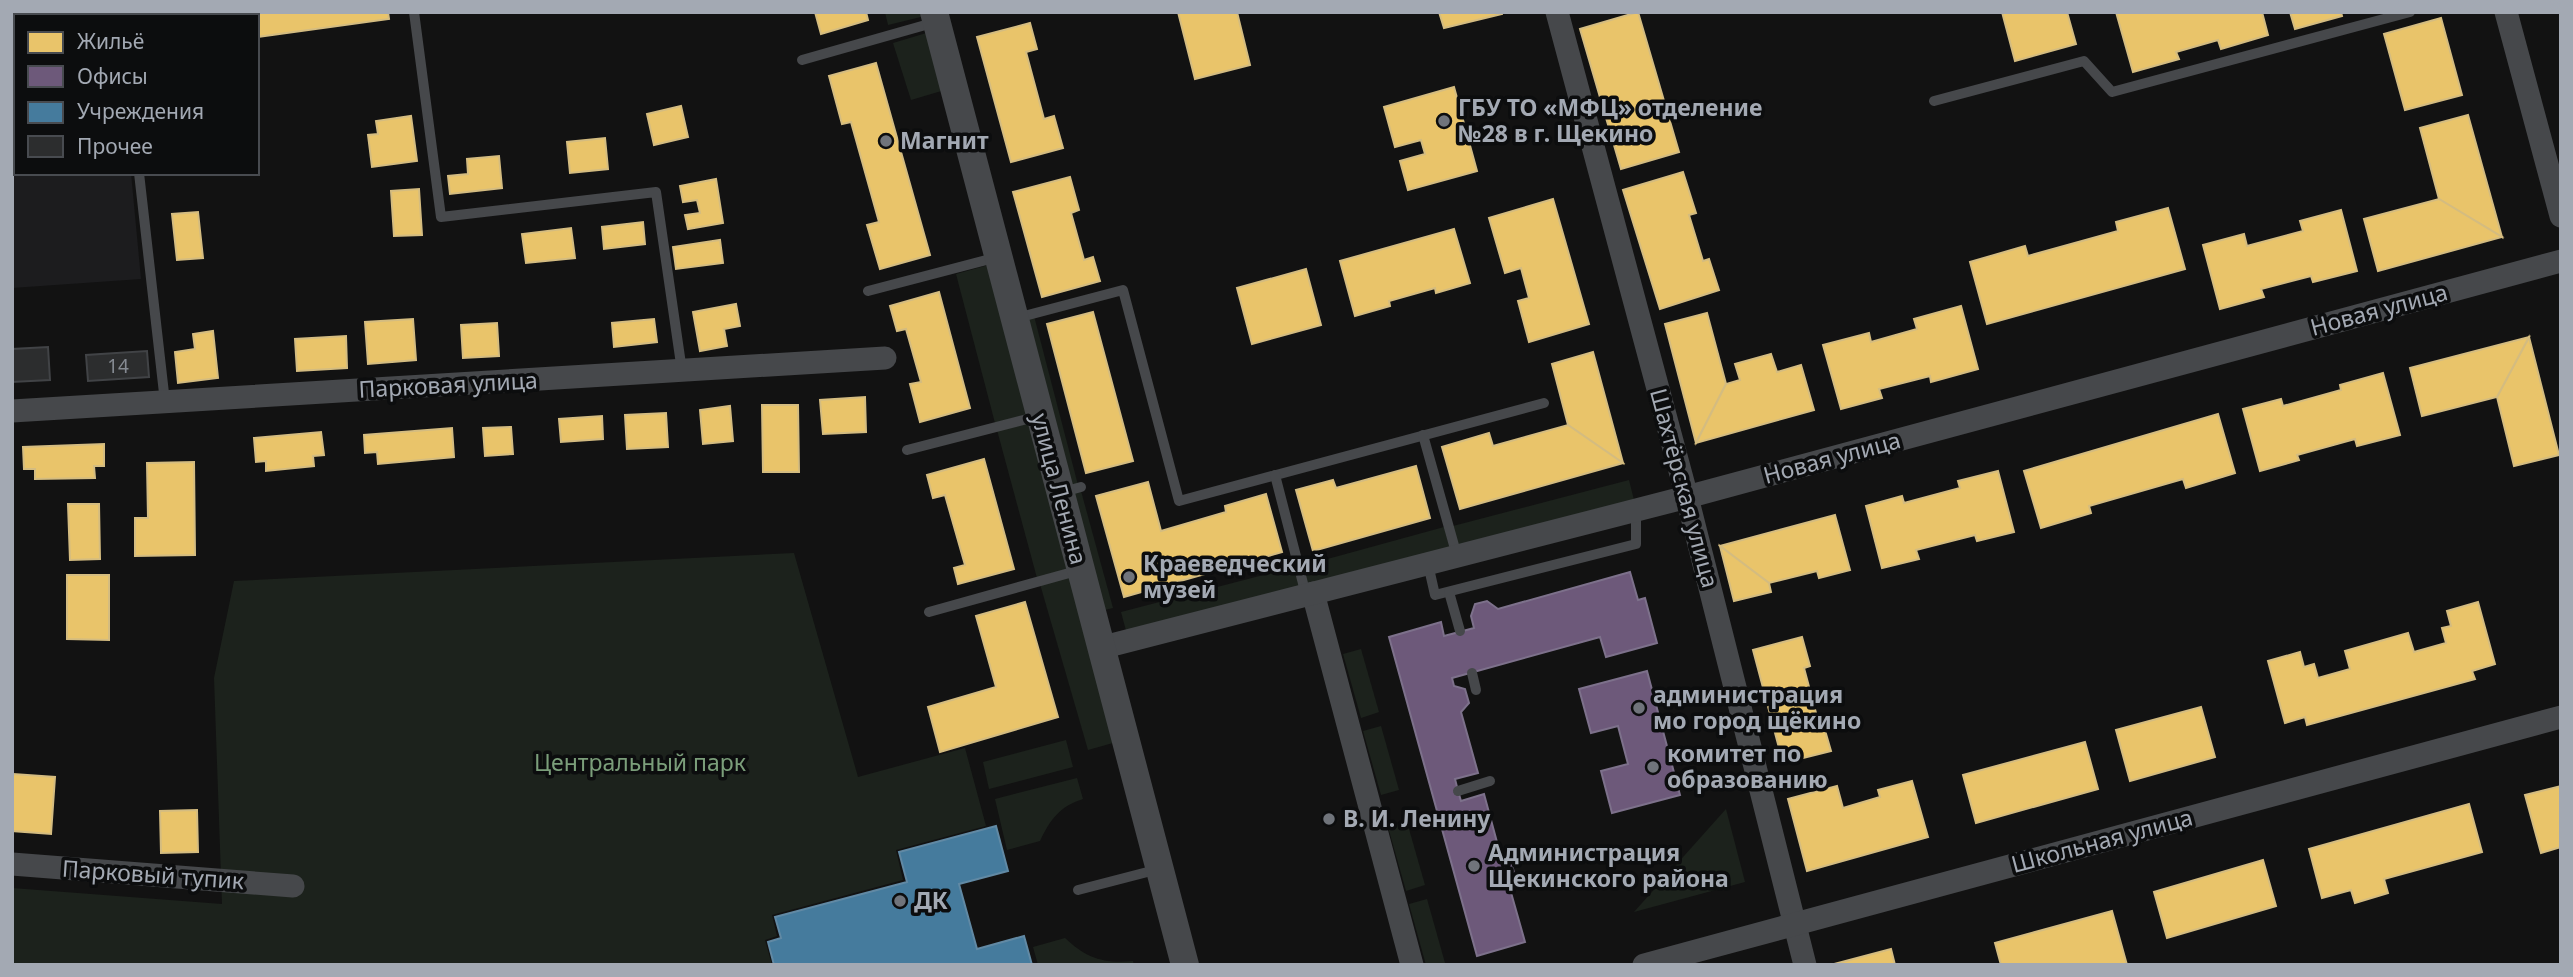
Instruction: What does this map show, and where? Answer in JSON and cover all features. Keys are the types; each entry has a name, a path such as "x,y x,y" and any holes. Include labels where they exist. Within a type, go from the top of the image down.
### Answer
{"street":[{"name":"Шахтёрская улица","path":"1557,12 1687,497 1805,965"},
{"path":"2506,12 2561,216"},
{"name":"улица Ленина","path":"935,17 1040,416 1071,490 1080,570 1185,965"},
{"name":"Новая улица","path":"1100,648 1687,497 2561,261"},
{"name":"Парковая улица","path":"12,411 884,358"},
{"path":"1310,594 1412,965"},
{"name":"Школьная улица","path":"1644,965 2561,717"},
{"name":"Парковый тупик","path":"12,864 293,886"}],"lane":[{"path":"414,12 441,217 656,192 682,371"},
{"path":"1934,101 2084,61 2112,92 2410,12"},
{"path":"802,60 935,17"},
{"path":"139,175 165,402"},
{"path":"868,291 998,257"},
{"path":"1014,318 1123,290 1178,501 1544,403"},
{"path":"906,450 1040,416"},
{"path":"1423,435 1457,556"},
{"path":"1275,475 1310,594"},
{"path":"1428,564 1435,596 1636,544 1636,510"},
{"path":"929,612 1080,570"},
{"path":"1449,592 1460,631"},
{"path":"1472,673 1476,690"},
{"path":"1458,791 1490,781"},
{"path":"1078,890 1158,869"}],"shaded area":[{"path":"12,12 125,12 14,14 14,175 131,175 141,279 12,288"}],"green space":[{"path":"885,12 929,12 929,15 888,25"},
{"path":"933,31 948,89 911,100 893,43"},
{"path":"992,264 1032,413 995,423 956,274"},
{"path":"1034,316 1078,485 1063,489 1018,320"},
{"path":"1034,421 1073,568 1037,578 997,430"},
{"path":"1629,480 1635,504 1459,548 1453,526"},
{"path":"1081,491 1113,608 1096,612 1064,495"},
{"path":"1444,527 1451,552 1309,589 1302,566"},
{"name":"Центральный парк","path":"794,553 858,777 965,748 986,826 896,850 903,880 772,915 777,936 765,940 772,965 12,965 12,888 222,904 214,678 234,581"},
{"path":"1294,567 1301,592 1128,638 1121,612"},
{"path":"1075,574 1120,741 1088,750 1040,584"},
{"path":"1361,649 1379,712 1361,718 1343,654"},
{"path":"1381,726 1399,790 1381,795 1363,731"},
{"path":"1066,740 1073,767 989,789 983,762"},
{"path":"1077,778 1083,799 1057,815 1040,841 1007,850 995,799"},
{"path":"1726,809 1745,882 1634,912"},
{"path":"1407,822 1425,885 1406,891 1388,827"},
{"path":"1427,899 1445,963 1426,965 1409,904"},
{"path":"1065,938 1088,955 1104,960 1133,961 1134,965 1038,965 1033,947"}],"building: Жильё":[{"path":"388,12 389,19 259,37 259,14 162,14"},
{"path":"815,12 866,12 868,20 821,34"},
{"path":"1178,12 1237,12 1250,65 1195,79"},
{"path":"1439,12 1502,12 1502,14 1444,28"},
{"path":"1638,12 1679,152 1621,169 1580,29"},
{"path":"2002,12 2067,12 2076,44 2015,61"},
{"path":"2116,12 2262,12 2268,35 2221,49 2218,40 2176,52 2179,59 2133,72"},
{"path":"2290,12 2341,12 2342,16 2295,29"},
{"path":"2441,18 2462,95 2405,110 2384,34"},
{"path":"1030,23 1037,49 1026,52 1044,119 1054,116 1063,148 1011,162 977,37"},
{"path":"876,63 930,255 880,269 867,225 879,222 851,122 842,124 829,76"},
{"path":"1454,87 1477,171 1408,190 1400,161 1425,154 1421,140 1395,147 1384,107"},
{"path":"681,106 688,137 654,145 647,114"},
{"path":"2468,115 2502,237 2439,199 2420,128"},
{"path":"411,116 417,161 372,167 368,135 378,134 376,121"},
{"path":"605,138 608,169 570,173 567,142"},
{"path":"499,156 502,188 450,194 448,176 468,174 467,159"},
{"path":"1683,172 1696,213 1689,215 1703,261 1709,259 1719,290 1660,309 1623,190"},
{"path":"1070,177 1079,210 1071,213 1084,260 1093,257 1100,281 1042,297 1013,192"},
{"path":"716,179 723,223 688,229 685,215 700,213 697,200 683,202 680,186"},
{"path":"419,189 422,235 394,236 391,191"},
{"path":"1553,199 1589,324 1529,342 1518,301 1529,298 1521,268 1505,273 1489,218"},
{"path":"2439,199 2502,237 2378,271 2364,219"},
{"path":"2168,208 2185,269 1987,324 1970,262 2025,246 2028,256 2118,231 2116,222"},
{"path":"2341,210 2357,271 2313,282 2311,276 2261,289 2264,297 2220,309 2203,245 2244,234 2247,246 2303,231 2300,221"},
{"path":"198,212 203,258 177,260 172,214"},
{"path":"643,222 645,244 604,249 602,227"},
{"path":"571,228 575,258 526,263 522,234"},
{"path":"1454,229 1470,283 1436,293 1435,288 1389,301 1390,306 1355,316 1340,261"},
{"path":"720,240 723,263 676,269 673,247"},
{"path":"1306,269 1321,325 1252,344 1237,288"},
{"path":"939,292 970,408 920,422 910,384 921,382 906,329 897,331 890,306"},
{"path":"736,304 740,326 724,329 727,346 700,351 693,312"},
{"path":"1961,306 1978,369 1931,382 1930,376 1879,389 1882,398 1841,409 1823,345 1869,333 1871,342 1917,329 1914,319"},
{"path":"1093,312 1133,461 1086,473 1047,324"},
{"path":"1707,313 1726,384 1696,443 1665,324"},
{"path":"413,319 416,360 368,364 365,322"},
{"path":"654,319 657,342 614,347 612,323"},
{"path":"497,323 499,356 463,358 461,325"},
{"path":"213,331 218,378 178,383 175,352 195,349 193,334"},
{"path":"346,336 347,368 297,371 295,339"},
{"path":"2529,337 2559,455 2514,466 2497,397"},
{"path":"2529,337 2497,397 2422,416 2410,368"},
{"path":"1593,352 1623,463 1568,425 1552,364"},
{"path":"1771,354 1777,372 1801,365 1814,410 1696,443 1726,384 1740,380 1735,364"},
{"path":"2383,373 2400,435 2357,446 2355,439 2297,455 2299,460 2260,471 2243,409 2281,399 2283,406 2341,390 2340,385"},
{"path":"865,397 866,432 823,434 820,400"},
{"path":"762,405 798,405 799,472 763,472"},
{"path":"730,406 733,441 703,444 700,410"},
{"path":"666,413 668,447 627,449 625,415"},
{"path":"2218,414 2235,473 2186,488 2183,479 2089,506 2091,513 2041,528 2024,471"},
{"path":"602,416 603,439 561,442 559,419"},
{"path":"1568,425 1623,463 1460,509 1442,447 1489,433 1493,446"},
{"path":"511,427 513,454 485,456 483,428"},
{"path":"452,428 454,457 378,464 377,452 365,453 364,435"},
{"path":"321,432 324,455 313,456 314,466 266,471 266,461 256,462 254,438"},
{"path":"104,444 104,466 94,466 95,478 35,479 35,469 24,469 23,447"},
{"path":"984,459 1014,569 958,584 954,568 965,565 945,495 933,498 927,475"},
{"path":"194,462 195,555 135,556 135,518 148,518 147,463"},
{"path":"1416,466 1430,518 1313,551 1296,490 1333,480 1336,488"},
{"path":"1998,471 2014,532 1977,541 1975,535 1916,550 1919,559 1882,568 1866,506 1902,496 1904,503 1960,488 1958,481"},
{"path":"1148,482 1161,531 1226,512 1225,506 1266,494 1282,552 1124,597 1096,496"},
{"path":"68,504 99,504 100,559 70,560"},
{"path":"1835,515 1850,570 1819,578 1817,571 1769,583 1720,546"},
{"path":"1720,546 1769,583 1771,592 1734,601"},
{"path":"67,575 109,575 109,640 67,639"},
{"path":"1025,602 1058,717 940,752 928,707 996,687 976,616"},
{"path":"2478,602 2495,664 2472,671 2475,679 2307,725 2305,717 2285,723 2268,661 2300,652 2304,667 2314,664 2318,678 2350,669 2345,651 2408,633 2414,652 2446,643 2442,628 2451,626 2447,611"},
{"path":"1802,637 1810,666 1804,668 1820,728 1824,727 1831,751 1783,763 1753,650"},
{"path":"2201,707 2215,757 2130,781 2116,730"},
{"path":"2085,742 2098,789 1976,823 1963,775"},
{"path":"13,774 55,777 51,834 12,831"},
{"path":"1912,781 1928,837 1807,871 1788,799 1837,786 1843,808 1880,797 1878,790"},
{"path":"2561,786 2561,847 2541,853 2525,795"},
{"path":"2469,804 2482,852 2384,879 2388,893 2355,903 2351,890 2322,898 2309,849"},
{"path":"197,810 198,852 161,853 160,811"},
{"path":"2263,860 2276,906 2167,938 2154,892"},
{"path":"2112,911 2127,965 2001,965 1995,943"},
{"path":"1891,949 1895,965 1834,964"}],"building: Офисы":[{"path":"1630,572 1638,600 1645,598 1657,643 1606,657 1600,637 1452,678 1454,686 1465,689 1469,703 1461,712 1478,773 1455,779 1458,791 1461,801 1484,794 1501,857 1511,860 1514,873 1508,882 1525,942 1477,956 1389,637 1441,622 1444,636 1474,628 1471,616 1475,604 1487,601 1498,609"},
{"path":"1647,671 1680,795 1612,813 1601,771 1628,764 1618,726 1591,733 1579,689"}],"building: Учреждения":[{"name":"ДК","path":"996,826 1008,871 959,884 977,949 1024,936 1032,965 774,965 768,942 781,938 775,917 907,882 899,852"}],"building: Прочее":[{"path":"48,347 50,380 12,382 12,349"},
{"path":"147,351 149,377 88,381 86,355"}],"place":[{"name":"ГБУ ТО «МФЦ» отделение №28 в г. Щекино","path":"1444,121"},
{"name":"Магнит","path":"886,141"},
{"name":"Краеведческий музей","path":"1129,577"},
{"name":"администрация мо город щёкино","path":"1639,708"},
{"name":"комитет по образованию","path":"1653,767"},
{"name":"В. И. Ленину","path":"1329,819"},
{"name":"Администрация Щекинского района","path":"1474,866"},
{"name":"ДК","path":"900,901"}]}
